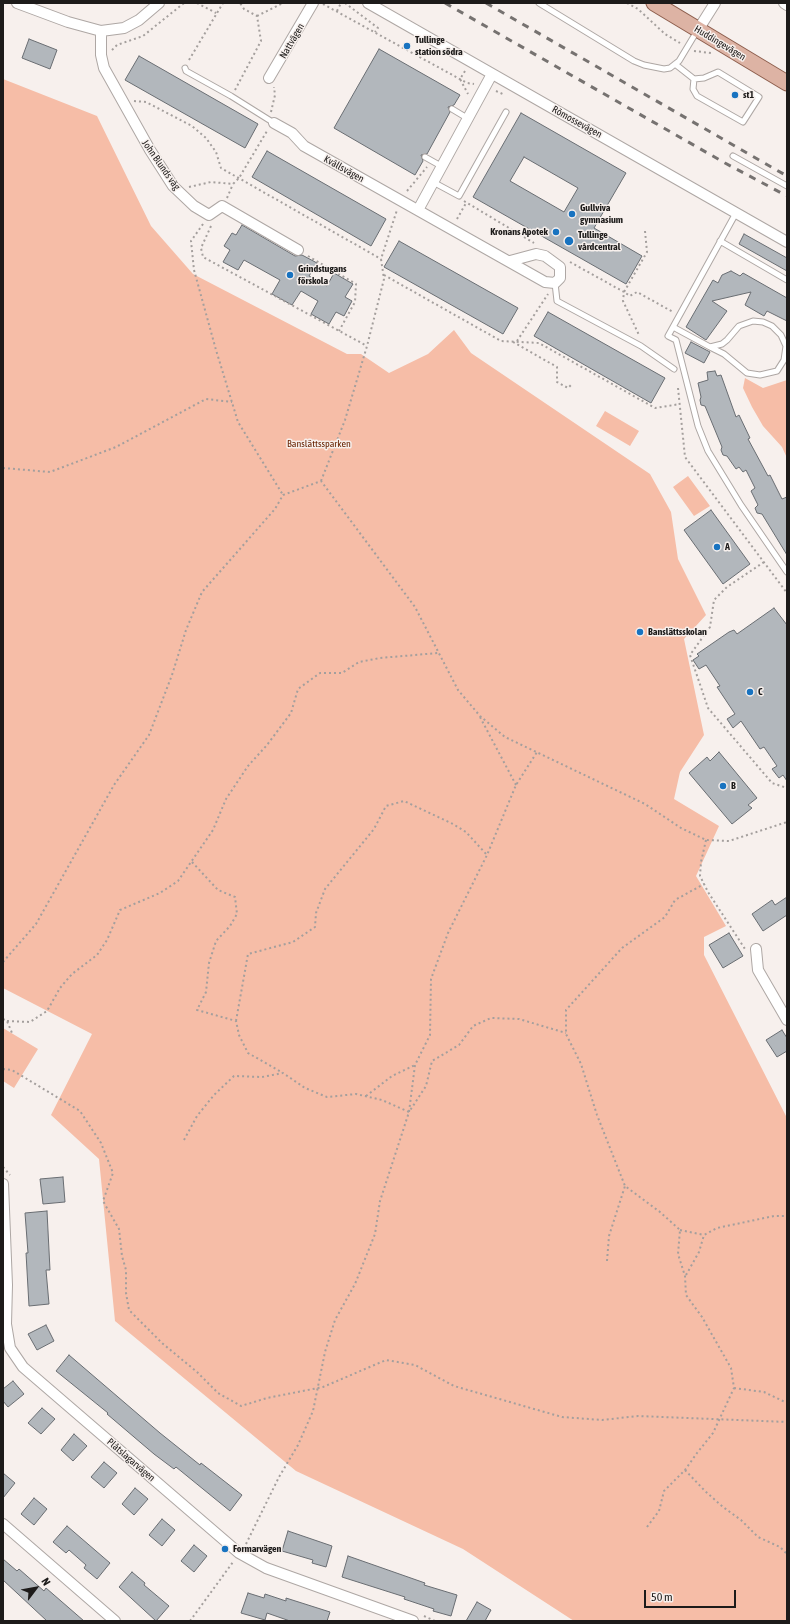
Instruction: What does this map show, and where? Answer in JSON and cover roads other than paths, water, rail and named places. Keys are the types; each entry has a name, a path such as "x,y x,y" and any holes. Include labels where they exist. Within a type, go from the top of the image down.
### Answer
{"main road":[{"name":"Huddingevägen","path":"654,3 787,83"}],"street":[{"path":"17,3 68,22 101,32 124,28 139,20 159,3"},
{"name":"Nattvägen","path":"269,78 313,3"},
{"name":"Römossevägen","path":"368,3 787,242"},
{"path":"698,30 715,3"},
{"path":"784,3 787,6"},
{"name":"John Blunds väg","path":"101,32 101,58 104,68 150,150 173,186 194,206 209,215 222,206 298,250"},
{"path":"418,210 433,182 436,164 464,116 485,87 492,74"},
{"name":"Kvällsvägen","path":"274,123 292,133 304,146 545,282 555,283"},
{"path":"510,261 536,254 545,256 560,267 560,278 555,283"},
{"path":"756,949 758,970 787,1020"},
{"name":"Plåtslagarvägen","path":"3,1184 7,1285 6,1324 10,1348 23,1367 242,1550 266,1568 418,1618"},
{"path":"3,1524 114,1621"}],"lane":[{"path":"539,3 634,61 664,69 675,64 698,30"},
{"path":"675,64 694,79 704,78 718,72 759,97 743,122 697,96 693,89 694,79"},
{"path":"185,68 186,71 231,96 274,123"},
{"path":"452,109 464,116"},
{"path":"433,182 459,196 506,112"},
{"path":"733,156 787,186"},
{"path":"425,157 436,164"},
{"path":"736,213 668,336 676,340 698,426 708,451 740,505 787,572"},
{"path":"720,241 787,280"},
{"path":"555,283 557,301 640,346 674,368"},
{"path":"672,327 710,347 724,354 747,372 760,375 777,371 784,360 786,346 781,335 772,326 763,322 753,321 739,326 728,340 710,347"}],"railway":[{"path":"445,3 725,163 787,196"},
{"path":"486,3 787,176"}],"place":[{"name":"Tullinge station södra","path":"407,46"},
{"name":"st1","path":"735,95"},
{"name":"Gullviva gymnasium","path":"572,214"},
{"name":"Kronans Apotek","path":"556,232"},
{"name":"Tullinge vårdcentral","path":"569,241"},
{"name":"Grindstugans förskola","path":"290,275"},
{"name":"A","path":"717,547"},
{"name":"Banslättsskolan","path":"640,632"},
{"name":"C","path":"750,692"},
{"name":"B","path":"723,786"},
{"name":"Formarvägen","path":"225,1549"}],"park label":[{"name":"Banslättssparken","path":"319,444"}]}
